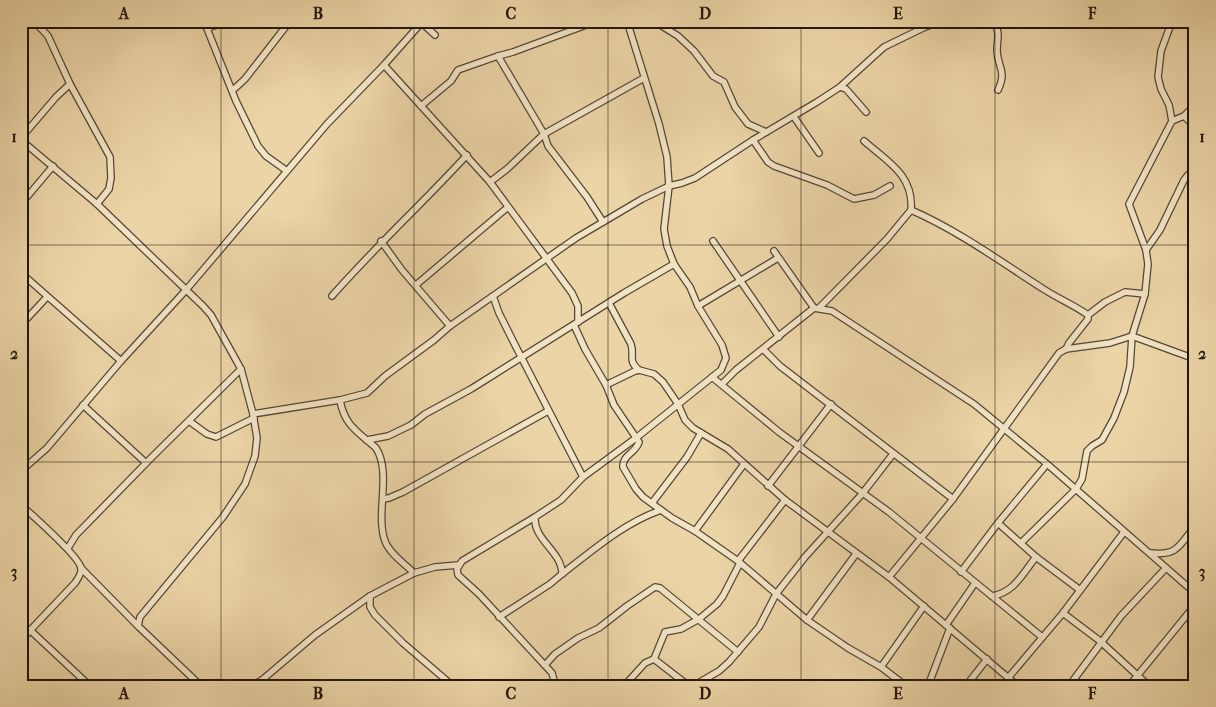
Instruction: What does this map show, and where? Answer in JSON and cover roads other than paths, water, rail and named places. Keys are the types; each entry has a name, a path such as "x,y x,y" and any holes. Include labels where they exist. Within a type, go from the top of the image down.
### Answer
{"street":[{"path":"34,21 48,36 70,84 110,157 111,178 109,188 97,204"},
{"path":"204,21 236,101 258,146 266,156 288,171"},
{"path":"206,28 231,21"},
{"path":"233,90 245,80 290,21"},
{"path":"421,106 451,81 458,70 597,21"},
{"path":"246,686 262,680 315,635 370,596 414,573 435,567 458,565 561,500 583,477 636,438 721,370 726,358 722,345 698,306 690,287 674,264 667,246 664,229 669,186 667,157 627,21"},
{"path":"654,21 678,36 694,51 713,76 724,82 735,107 748,124 766,132"},
{"path":"189,421 201,430 216,437 253,416 368,393 385,376 450,326 547,258 642,199 669,186 682,184 695,178 752,140 840,87 884,47 941,21"},
{"path":"992,21 997,27 998,32 998,54 1002,75 1002,82 998,90"},
{"path":"1021,544 1076,489 1082,479 1087,451 1102,440 1114,418 1124,392 1130,367 1132,336 1145,294 1148,264 1146,250 1128,204 1172,121 1169,105 1161,89 1158,77 1161,51 1172,21"},
{"path":"21,472 46,448 121,361 186,290 327,124 422,22 435,35"},
{"path":"498,56 532,117 544,134 548,146 603,222"},
{"path":"384,65 490,182 576,300 576,324 588,354 606,385 614,405 639,442 623,460 623,467 636,489 661,510 696,531 739,562 807,620 848,648 881,667 906,686"},
{"path":"490,182 507,170 544,134 644,78"},
{"path":"70,84 56,96 21,139 97,204 211,316 241,369 257,438 254,456 245,484 223,517 140,617 138,626"},
{"path":"840,87 846,89 866,112"},
{"path":"1172,121 1184,116 1195,105"},
{"path":"794,116 819,153"},
{"path":"1184,116 1195,127"},
{"path":"752,140 768,162 774,166 828,185 854,199 874,195 890,186"},
{"path":"722,384 740,367 817,308 907,217 911,210 911,196 905,177 864,141"},
{"path":"332,296 381,241 467,155"},
{"path":"21,204 53,166"},
{"path":"1146,250 1160,230 1184,180 1188,175 1195,172"},
{"path":"416,285 508,207"},
{"path":"911,210 929,218 1088,315"},
{"path":"381,241 402,270 450,326"},
{"path":"714,241 778,337"},
{"path":"774,251 817,308 832,311 974,404 1048,464 1195,593"},
{"path":"698,306 778,258"},
{"path":"367,440 388,436 411,425 425,414 471,389 674,264"},
{"path":"21,273 121,361"},
{"path":"889,577 953,499 1050,364 1066,349 1088,319 1088,315 1106,302 1125,292 1145,294"},
{"path":"493,296 499,313 583,477"},
{"path":"21,325 47,297"},
{"path":"609,303 631,344 633,350 632,362 639,370 654,374 663,382 678,404 685,420 701,434 728,449 785,500 889,577 1018,686"},
{"path":"1066,349 1110,343 1132,336 1195,359"},
{"path":"764,350 780,366 953,499"},
{"path":"68,548 76,535 241,369"},
{"path":"606,385 639,370"},
{"path":"712,377 798,446 920,538 1042,637"},
{"path":"340,400 343,415 347,422 376,448 381,461 385,541 389,548 414,573"},
{"path":"768,486 831,404"},
{"path":"83,405 146,463"},
{"path":"383,499 403,492 548,411"},
{"path":"652,503 687,457 701,434"},
{"path":"654,659 685,684 696,684 720,671 759,627 776,594 805,556 862,494 893,454"},
{"path":"696,531 744,464"},
{"path":"961,572 998,523 1048,464"},
{"path":"624,686 644,663 654,659 665,632 681,629 699,619 723,596 739,562 785,500"},
{"path":"21,505 68,548 81,568 201,686"},
{"path":"499,617 550,584 615,534 661,510"},
{"path":"535,517 535,528 559,560 562,574"},
{"path":"998,523 1036,557 1080,590"},
{"path":"1150,553 1164,554 1175,550 1195,526"},
{"path":"1008,678 1063,612 1124,532"},
{"path":"807,620 856,554"},
{"path":"992,596 1001,595 1010,590 1036,557"},
{"path":"458,565 458,575 479,594 552,673 553,686"},
{"path":"21,640 75,582 80,575 81,568"},
{"path":"1068,686 1121,616 1166,568"},
{"path":"928,686 948,626 975,583"},
{"path":"545,665 555,654 578,638 599,628 655,587 660,588 738,652"},
{"path":"370,596 370,607 375,615 407,647 453,686"},
{"path":"1129,686 1195,605"},
{"path":"881,667 924,606"},
{"path":"1063,612 1149,686"},
{"path":"31,631 90,686"},
{"path":"966,686 987,659"}]}
